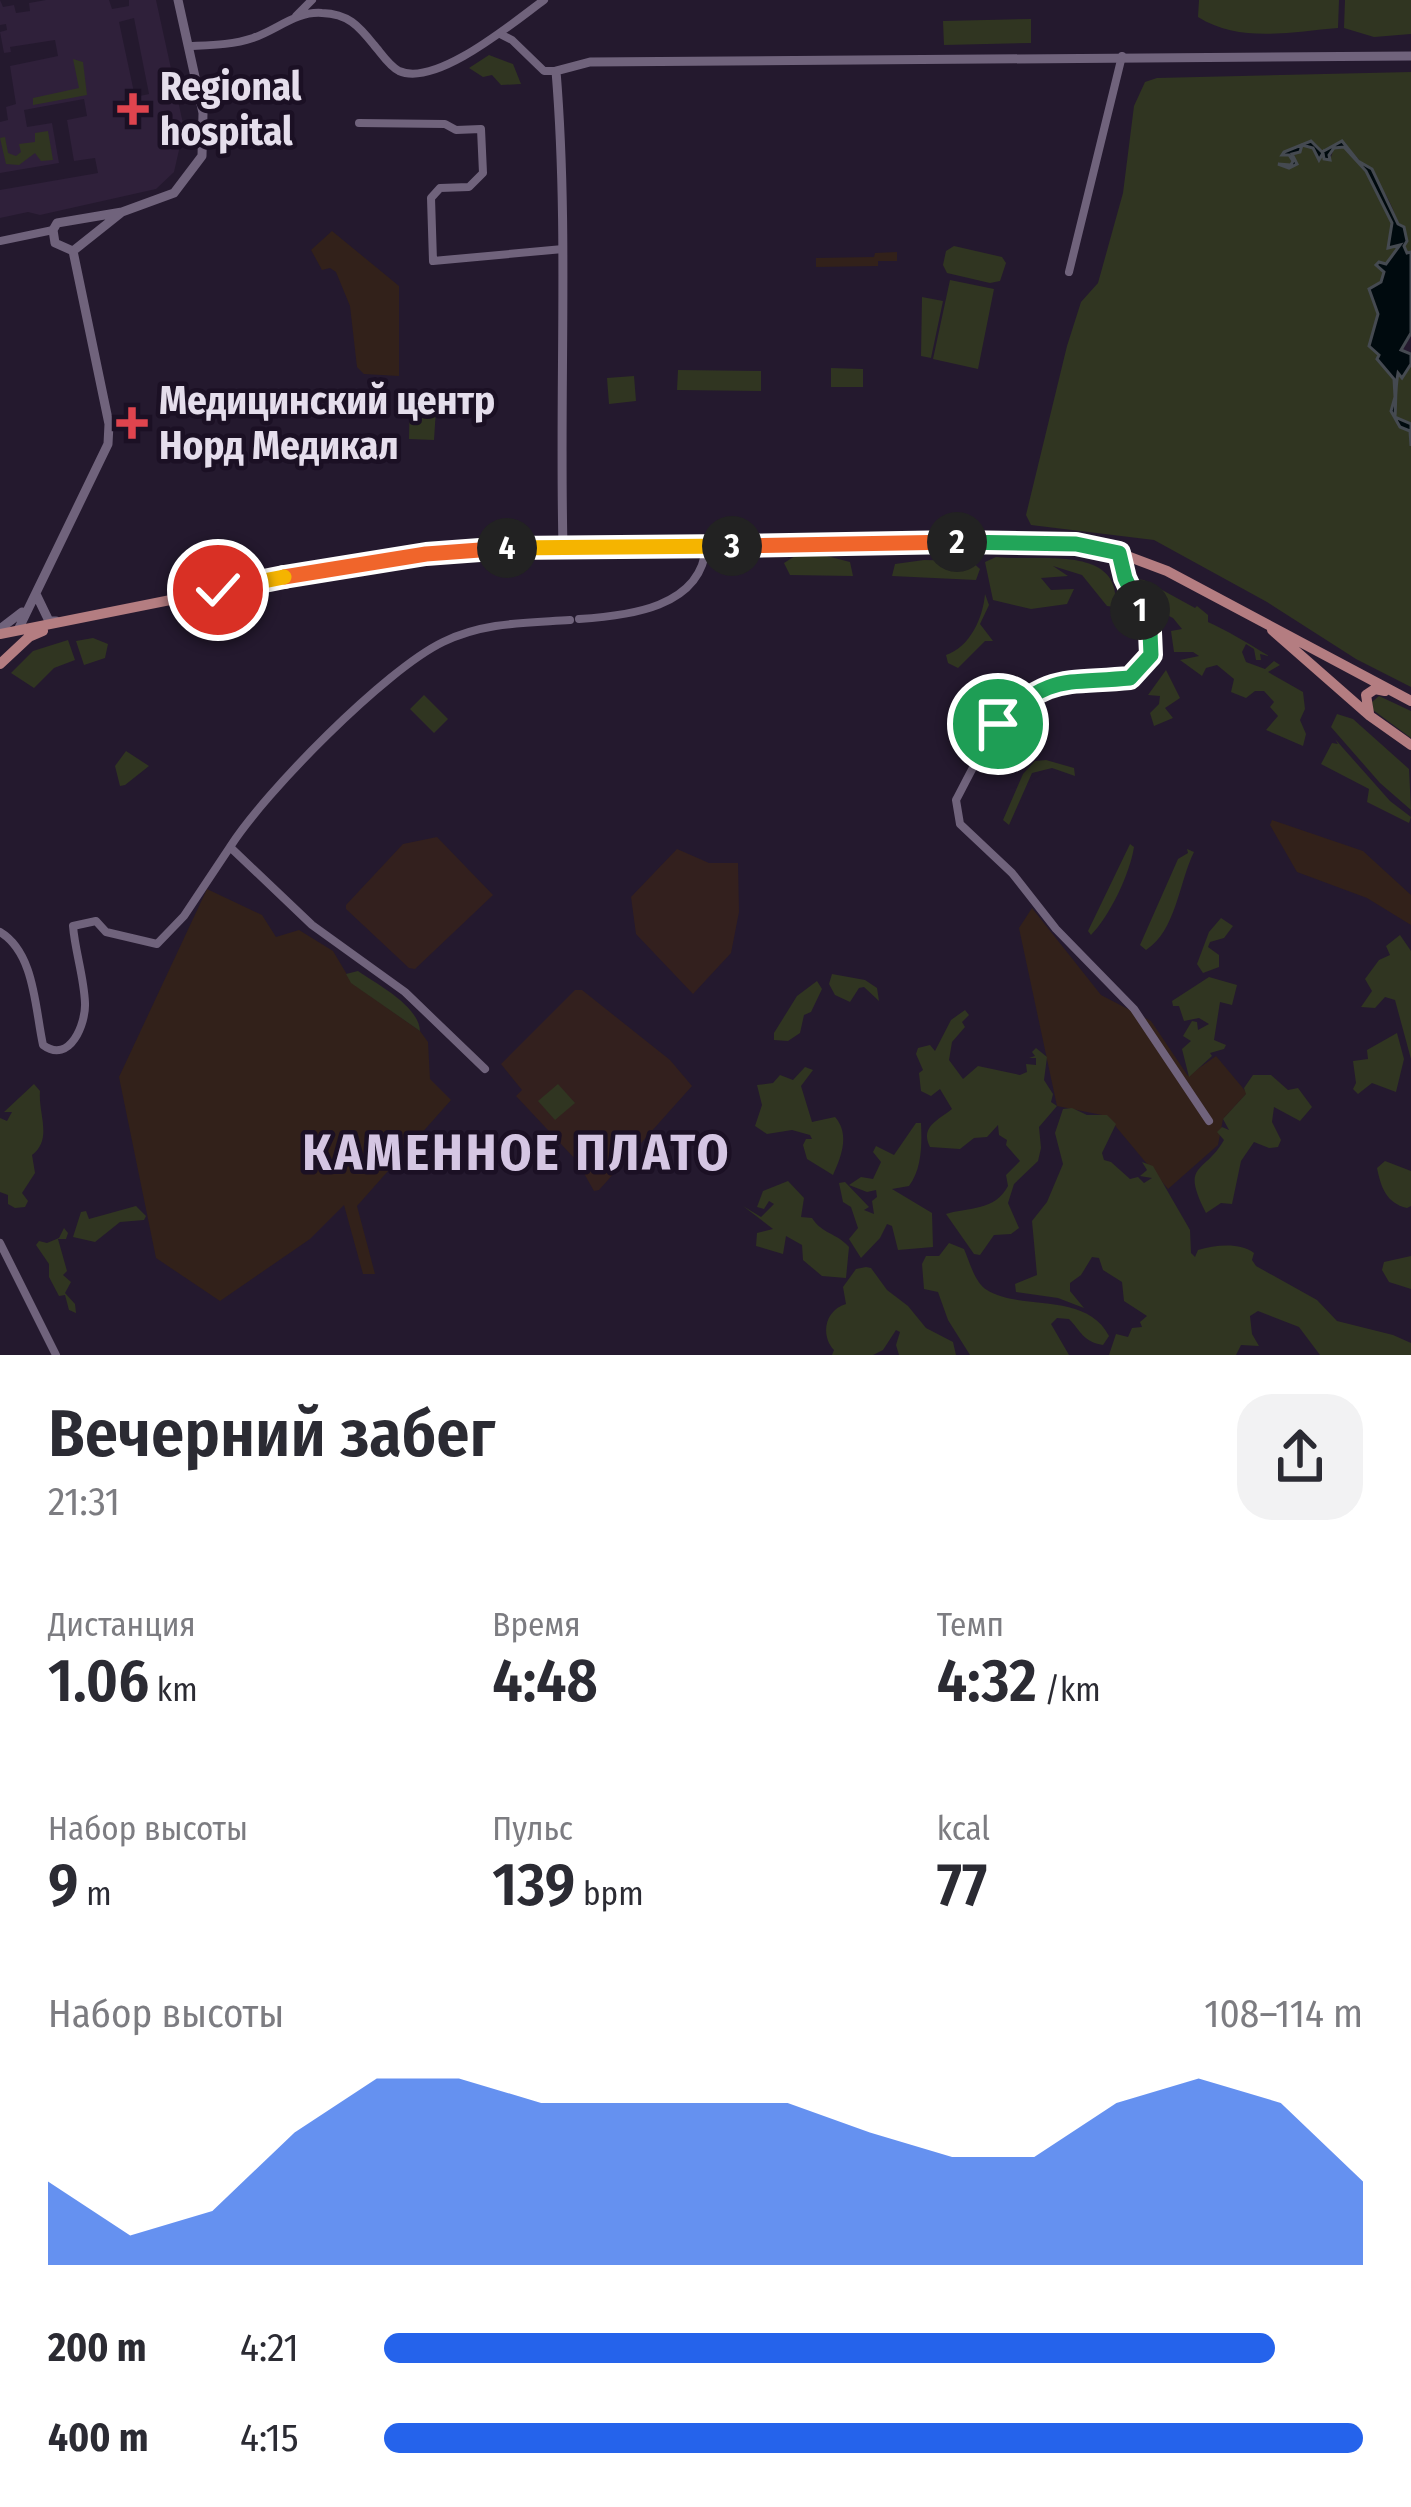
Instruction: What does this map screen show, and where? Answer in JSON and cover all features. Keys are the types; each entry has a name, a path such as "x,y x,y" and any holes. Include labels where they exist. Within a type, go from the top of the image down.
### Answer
{"main road":[{"path":"0,631 69,622 387,559 478,549 1042,542 1119,553 1167,571 1270,628 1370,716 1411,745"},
{"path":"0,663 29,637 69,622"},
{"path":"1270,628 1291,634 1406,699"},
{"path":"0,663 18,630"},
{"path":"1370,716 1364,704 1369,691 1381,689 1406,699"}],"street":[{"path":"0,241 53,230 68,218 122,212 174,193 202,157 202,113 178,0"},
{"path":"296,17 312,0"},
{"path":"189,46 224,45 256,37 296,17 330,13 352,20 392,66 409,74 443,68 504,33 544,0"},
{"path":"504,33 544,71 590,62 1411,56"},
{"path":"1069,272 1122,56"},
{"path":"556,71 563,546"},
{"path":"359,123 481,129 482,172 469,187 440,188 431,198 434,260 562,249"},
{"path":"73,251 122,212"},
{"path":"68,218 82,224 83,243"},
{"path":"53,230 60,248 73,251"},
{"path":"18,630 103,461 110,436 73,251"},
{"path":"0,932 13,941 28,975 43,1046 62,1052 75,1040 84,1013 73,926 96,921 106,932 157,944 184,916 243,827 376,690 413,659 474,630 506,622 636,614 658,606 698,575 706,546"},
{"path":"1119,553 1150,632 1151,655 1130,678 1050,684 1011,712 988,738 956,800 956,809 960,824 1012,873 1055,929 1133,1009 1209,1121"},
{"path":"36,594 49,621 69,622"},
{"path":"0,631 36,594"},
{"path":"230,847 312,925 405,992 485,1069"},
{"path":"0,1243 56,1355"}],"shaded area":[{"name":"Regional hospital","path":"0,0 3,7 14,5 16,13 30,11 29,3 46,0 109,0 112,9 129,6 129,0 156,0 184,128 174,172 156,189 40,215 28,212 0,218 0,190 98,173 95,158 74,161 67,120 87,116 84,99 24,110 27,127 52,123 59,163 0,173 0,122 8,120 6,107 16,104 10,66 58,56 55,40 10,47 11,52 4,53 0,32 7,30 6,24 0,25","holes":["134,18 149,94 135,97 119,22"]},
{"path":"1311,141 1322,152 1342,141 1358,161 1372,169 1398,224 1404,227 1404,246 1411,252 1411,333 1401,350 1411,354 1411,364 1402,378 1398,373 1395,417 1411,424 1411,446 1410,431 1400,427 1391,411 1394,379 1369,346 1378,314 1369,289 1381,282 1384,272 1376,265 1386,264 1400,245 1388,248 1392,223 1366,171 1344,147 1334,148 1330,160 1323,153 1319,160 1313,148 1302,145 1300,152 1292,154 1297,164 1289,168 1278,164 1291,165 1293,161 1284,152"},
{"path":"332,231 399,286 399,376 364,374 357,367 350,306 336,272 322,270 311,250"},
{"path":"897,252 897,261 878,261 878,266 816,267 816,258"},
{"path":"1272,820 1363,851 1411,895 1411,925 1367,898 1297,872 1270,825"},
{"path":"437,837 493,895 415,969 409,968 346,905 403,844"},
{"path":"677,849 709,863 738,863 739,912 731,953 693,994 636,934 631,897"},
{"path":"207,889 262,915 276,937 299,930 333,951 352,983 420,1031 428,1042 430,1079 451,1100 357,1206 375,1274 363,1274 344,1205 310,1239 220,1301 156,1258 119,1077"},
{"path":"1032,908 1101,995 1151,1021 1188,1076 1216,1056 1247,1093 1223,1119 1218,1145 1168,1189 1107,1116 1057,1106 1019,928"},
{"path":"575,990 582,990 670,1060 692,1086 594,1191 577,1161 516,1096 522,1090 501,1064"}],"green space":[{"path":"1199,0 1339,0 1338,28 1265,34 1230,30 1198,17"},
{"path":"1345,0 1411,0 1411,34 1374,37 1344,28"},
{"path":"1031,19 1031,43 944,45 943,21"},
{"path":"489,55 513,64 521,84 501,85 492,75 483,77 469,68"},
{"path":"73,59 83,62 87,95 33,105 33,98 79,88"},
{"path":"1411,72 1411,252 1404,246 1404,227 1361,162 1342,142 1322,152 1330,160 1334,148 1344,147 1366,171 1392,223 1388,248 1401,245 1385,265 1379,262 1384,271 1381,282 1369,290 1378,314 1369,346 1395,381 1411,364 1411,424 1401,424 1394,417 1397,396 1391,411 1394,419 1398,424 1411,431 1411,687 1154,540 1031,525 1026,515 1067,346 1081,302 1098,283 1123,193 1134,106 1145,82"},
{"path":"48,131 53,160 41,161 35,153 19,165 6,164 0,138 5,137 8,153 16,156 21,152 19,144 35,142 35,133"},
{"path":"954,246 1002,257 1006,263 1000,281 947,273 943,265 946,251"},
{"path":"950,280 994,289 978,369 933,359"},
{"path":"922,297 943,301 931,358 921,356"},
{"path":"831,368 863,369 863,387 831,387"},
{"path":"678,370 761,371 761,391 677,390"},
{"path":"634,376 636,401 609,404 607,378"},
{"path":"410,392 437,394 434,440 409,439"},
{"path":"823,555 850,562 853,576 790,575 784,563 795,556"},
{"path":"996,557 1092,564 1106,573 1114,587 1115,607 1107,606 1082,575 1053,566 1068,576 1041,578 1051,590 1074,589 1067,604 1031,609 993,600 985,562"},
{"path":"971,561 980,569 976,580 892,576 895,564"},
{"path":"1135,579 1197,606 1208,615 1208,622 1269,656 1260,654 1261,660 1256,660 1254,649 1246,644 1242,652 1246,662 1265,669 1274,661 1280,665 1268,672 1303,692 1303,746 1266,730 1278,716 1264,691 1246,698 1231,692 1234,679 1217,665 1206,668 1202,676 1180,660 1199,656 1174,652 1171,631 1182,629 1173,618 1141,602 1131,586"},
{"path":"985,594 989,605 980,624 993,641 985,641 958,668 948,663 946,655 974,630"},
{"path":"93,638 108,644 105,658 84,665 76,641"},
{"path":"68,640 75,660 54,668 34,688 11,673 33,651"},
{"path":"1166,670 1180,698 1165,708 1173,718 1154,726 1150,713 1160,696 1148,695"},
{"path":"424,695 448,719 434,733 410,709"},
{"path":"1379,696 1411,711 1411,738 1373,710 1372,702"},
{"path":"1337,714 1353,719 1409,769 1411,810 1331,727"},
{"path":"1335,739 1390,801 1411,817 1409,823 1367,802 1369,789 1321,764 1332,743 1338,744"},
{"path":"126,751 149,766 120,786 115,766"},
{"path":"1035,761 1074,768 1075,776 1052,768 1032,773 1009,825 1003,820 1023,774"},
{"path":"1130,844 1132,858 1123,882 1091,935 1088,931"},
{"path":"1187,849 1194,852 1170,919 1146,950 1140,945 1178,859"},
{"path":"1221,918 1233,926 1224,938 1210,942 1208,947 1219,955 1219,967 1203,973 1197,964 1209,932"},
{"path":"1400,935 1411,951 1411,1059 1395,1000 1385,997 1375,1008 1361,1007 1372,991 1365,979 1379,960 1390,955 1386,946"},
{"path":"358,971 405,1005 420,1031 351,983 346,974"},
{"path":"832,974 865,980 877,988 879,1001 864,987 850,1002 835,995 829,984"},
{"path":"1209,977 1237,985 1232,1005 1220,1002 1214,1040 1226,1045 1210,1053 1189,1077 1182,1049 1191,1041 1183,1036 1192,1021 1197,1022 1198,1030 1209,1024 1199,1018 1184,1021 1172,1001"},
{"path":"817,981 822,989 811,1012 804,1015 800,1033 788,1041 774,1040 797,996"},
{"path":"965,1010 969,1015 952,1042 949,1060 963,1079 978,1066 1020,1075 1027,1072 1026,1064 1036,1065 1036,1058 1029,1058 1035,1056 1036,1048 1047,1057 1044,1080 1057,1106 1039,1127 1038,1161 1014,1184 1008,1203 1019,1228 1011,1234 994,1235 980,1255 974,1254 946,1214 996,1200 1008,1186 1006,1175 1020,1161 999,1135 998,1125 987,1137 974,1138 960,1149 930,1147 929,1129 952,1109 940,1089 931,1096 921,1091 919,1073 923,1070 916,1054 918,1048 930,1045 935,1051 951,1020"},
{"path":"1397,1033 1404,1059 1396,1092 1372,1083 1358,1094 1353,1089 1353,1061 1368,1059 1367,1050"},
{"path":"805,1067 813,1070 801,1086 812,1122 835,1117 842,1131 843,1147 833,1175 807,1159 803,1145 812,1139 810,1135 792,1130 767,1134 755,1126 762,1105 757,1085 773,1083 780,1075 793,1080"},
{"path":"1253,1075 1271,1075 1288,1090 1298,1088 1312,1107 1300,1121 1274,1107 1272,1122 1281,1140 1278,1147 1254,1142 1241,1161 1232,1204 1221,1203 1206,1213 1195,1177 1224,1140 1217,1132 1222,1127 1229,1130 1223,1119 1246,1094 1244,1088"},
{"path":"34,1084 40,1091 42,1141 32,1155 35,1173 22,1193 28,1201 25,1207 15,1208 8,1204 8,1195 0,1192 0,1118 7,1121 12,1112 4,1112"},
{"path":"558,1084 575,1103 555,1120 538,1101"},
{"path":"1063,1109 1087,1115 1107,1115 1116,1124 1102,1153 1104,1160 1130,1179 1138,1177 1144,1183 1152,1178 1140,1176 1147,1170 1142,1162 1153,1166 1190,1230 1195,1257 1198,1250 1212,1247 1248,1250 1254,1253 1256,1266 1317,1300 1337,1321 1411,1343 1411,1355 1320,1355 1299,1327 1258,1311 1250,1316 1259,1346 1241,1345 1236,1355 1109,1355 1116,1334 1128,1337 1132,1328 1142,1327 1140,1322 1147,1316 1124,1301 1122,1282 1103,1270 1099,1258 1092,1257 1070,1283 1070,1291 1084,1308 1058,1298 1016,1292 1015,1284 1037,1275 1032,1221 1047,1202 1063,1164 1055,1133"},
{"path":"916,1123 921,1123 921,1131 916,1172 909,1186 892,1189 932,1213 933,1247 898,1250 892,1226 887,1224 861,1258 849,1239 858,1228 851,1207 843,1202 839,1183 845,1182 869,1207 864,1210 874,1214 876,1190 867,1192 849,1185 861,1177 873,1179 881,1162 873,1152 876,1146 894,1155"},
{"path":"1385,1161 1411,1171 1411,1206 1400,1206 1386,1193 1377,1168"},
{"path":"788,1181 804,1198 801,1217 812,1218 849,1247 846,1278 822,1276 803,1260 802,1245 786,1236 783,1254 756,1246 757,1233 773,1229 743,1206 761,1217 774,1204 769,1201 764,1209 757,1207 763,1191"},
{"path":"136,1206 146,1216 144,1220 120,1222 95,1242 73,1237 81,1212 86,1211 89,1219"},
{"path":"64,1228 66,1239 58,1239 67,1271 63,1275 71,1282 65,1293 76,1313 69,1310 65,1295 59,1296 49,1277 49,1264 36,1245 59,1238"},
{"path":"949,1243 964,1249 976,1278 987,1290 1085,1313 1109,1336 1103,1345 1096,1344 1069,1319 1057,1318 1051,1324 1069,1355 970,1355 948,1320 938,1292 924,1289 926,1256 939,1256"},
{"path":"1411,1256 1411,1289 1389,1282 1382,1270 1384,1262"},
{"path":"866,1267 926,1328 953,1342 956,1355 899,1355 900,1332 896,1330 883,1350 873,1355 832,1355 826,1330 829,1317 846,1304 843,1287 856,1269"}],"place":[{"name":"Regional hospital","path":"133,109"},
{"name":"Медицинский центр Норд Медикал","path":"132,423"}],"district":[{"name":"КАМЕННОЕ ПЛАТО","path":"517,1153"}],"route":[{"path":"218,590 368,562 478,549 1042,542 1119,553 1150,632 1151,655 1130,678 1050,684 998,724"}]}
